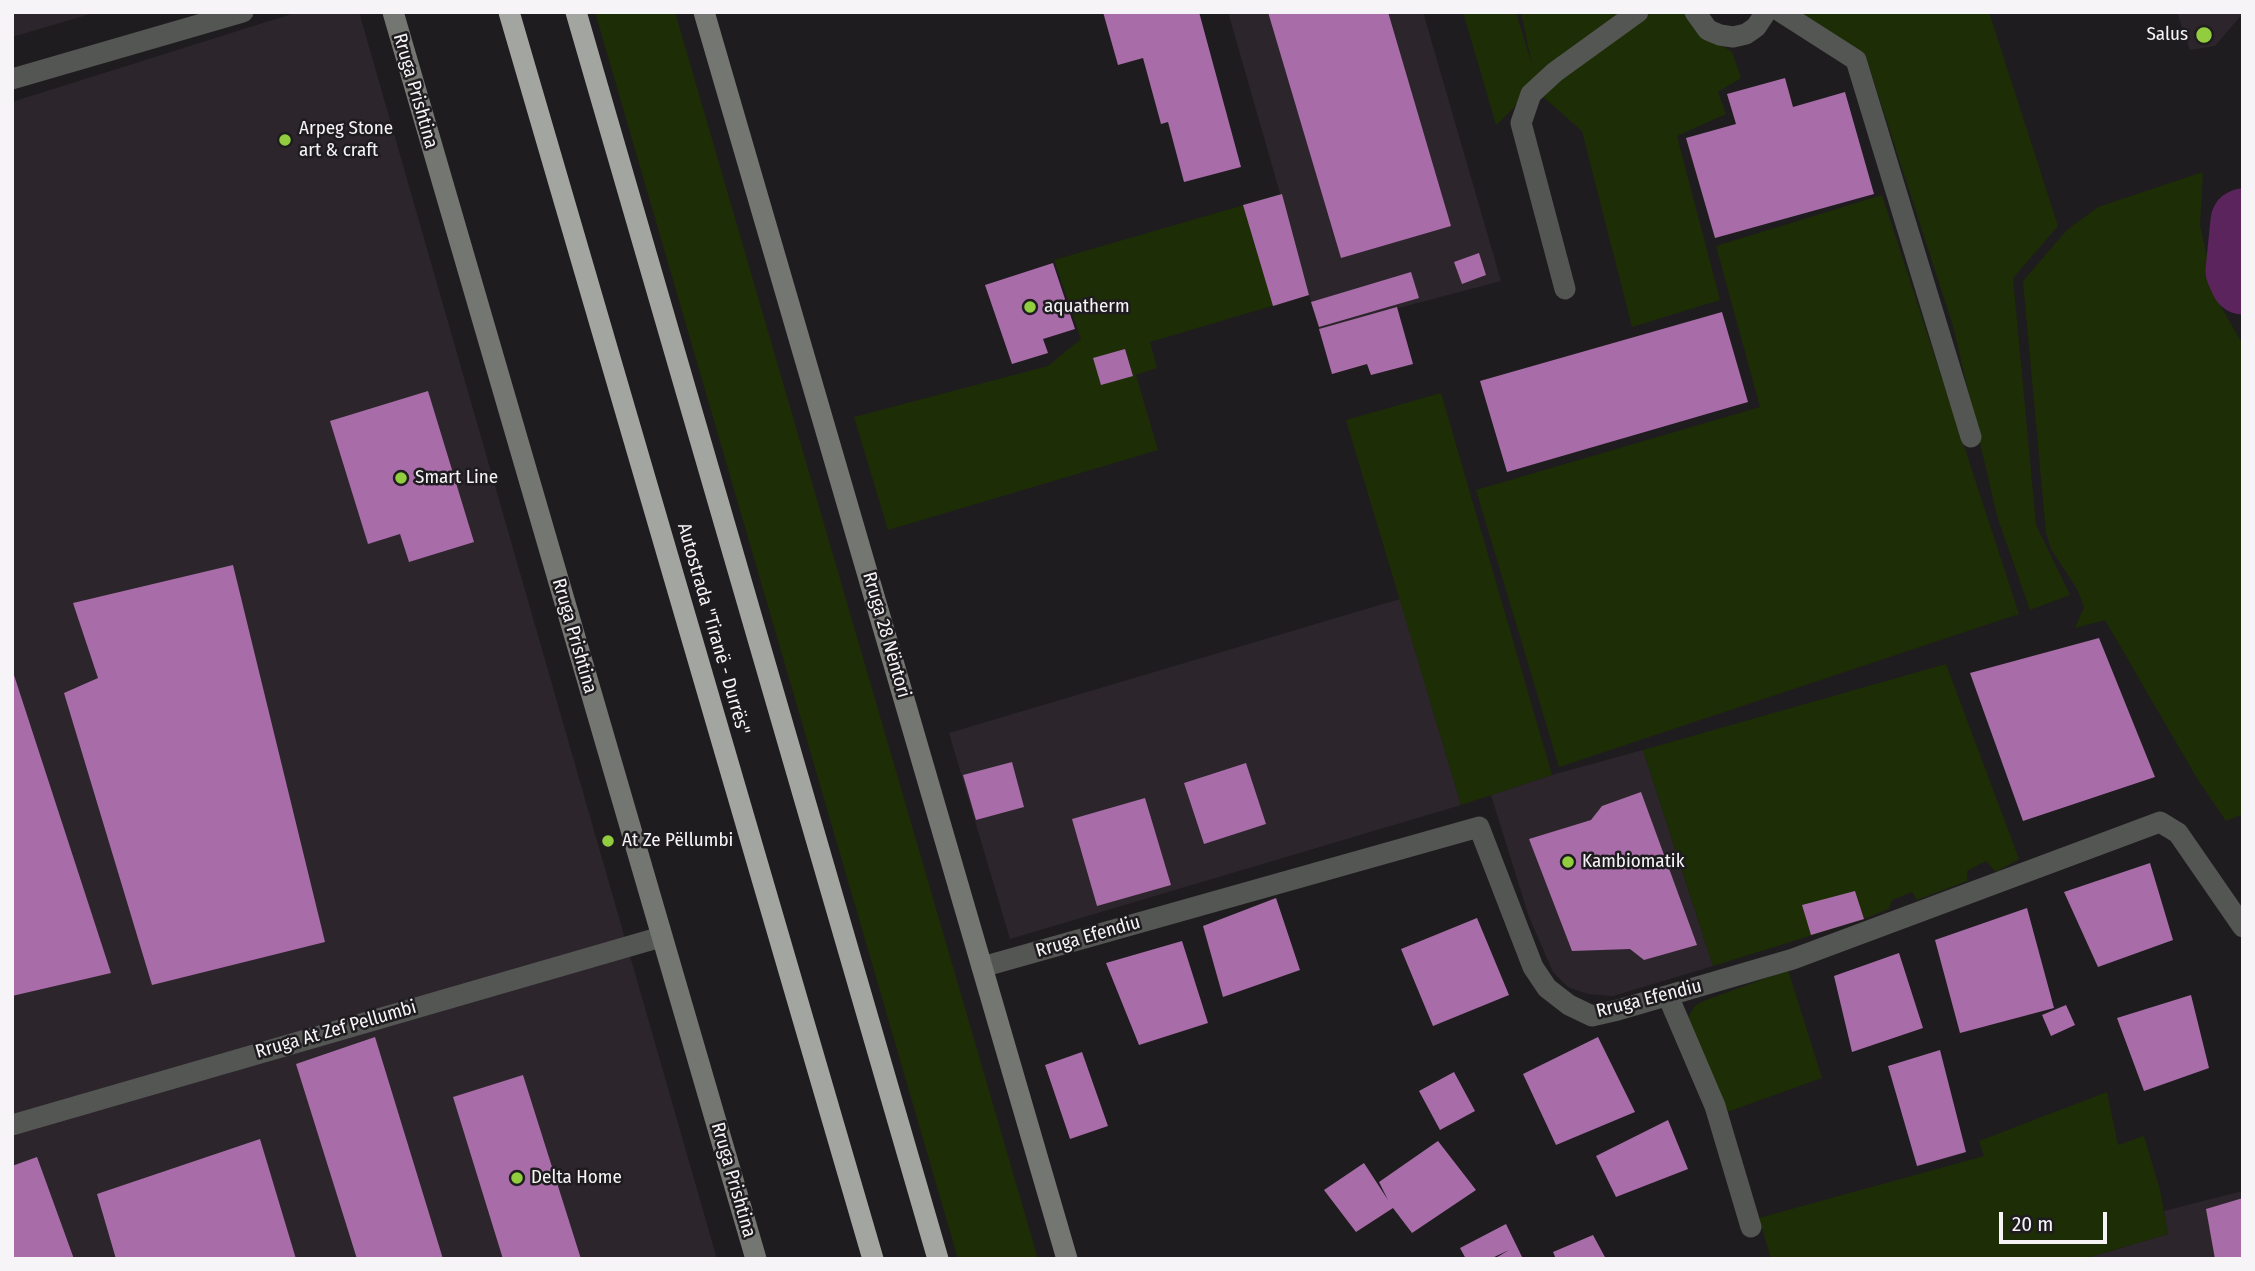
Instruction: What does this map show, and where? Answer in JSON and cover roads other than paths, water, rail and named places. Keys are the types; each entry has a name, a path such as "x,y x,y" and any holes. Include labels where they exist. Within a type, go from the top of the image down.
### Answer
{"highway":[{"name":"Autostrada \"Tiranë - Durrës\"","path":"509,12 873,1259"},
{"path":"576,12 938,1259"}],"main road":[{"name":"Rruga Prishtina","path":"393,12 756,1259"},
{"name":"Rruga 28 Nëntori","path":"704,12 1067,1259"}],"street":[{"path":"12,79 243,12"},
{"path":"1565,289 1521,123 1531,94 1555,72 1637,12"},
{"path":"1695,12 1708,30 1733,37 1746,34 1756,27 1766,12"},
{"path":"1782,12 1856,60 1971,437"},
{"name":"Rruga Efendiu","path":"982,967 1479,827 1533,967 1547,988 1569,1005 1591,1016 1793,959 2160,822 2178,833 2243,927"},
{"name":"Rruga At Zef Pellumbi","path":"12,1125 661,937"},
{"path":"1668,996 1715,1106 1751,1227"}],"waterway":[{"path":"2243,221 2238,271 2243,282"}],"place":[{"name":"Salus","path":"2204,35"},
{"name":"Arpeg Stone art & craft","path":"285,140"},
{"name":"aquatherm","path":"1030,307"},
{"name":"Smart Line","path":"401,478"},
{"name":"At Ze Pëllumbi","path":"608,841"},
{"name":"Kambiomatik","path":"1568,862"},
{"name":"Delta Home","path":"517,1178"}]}
